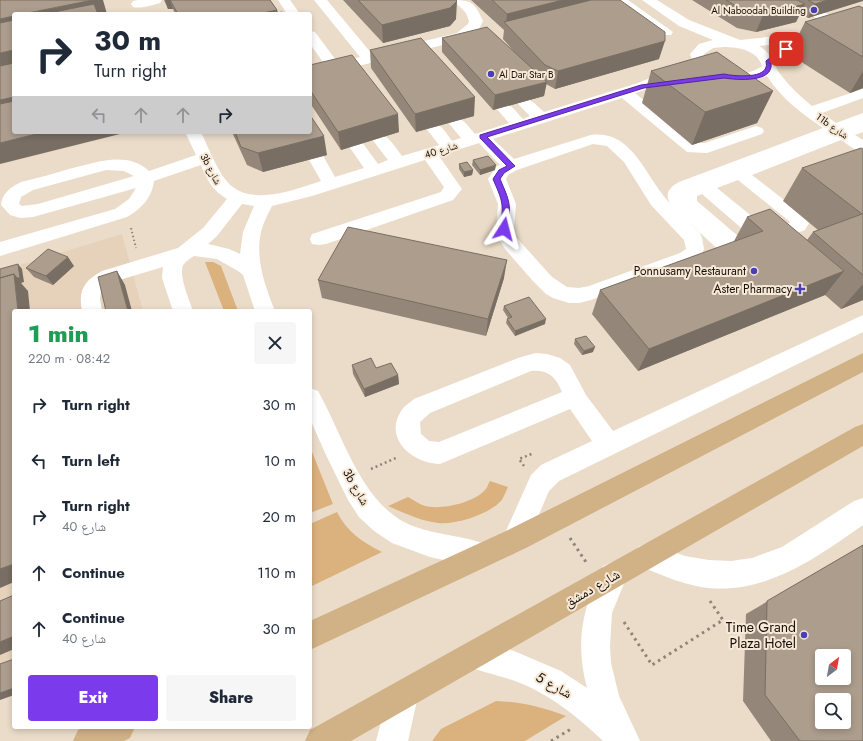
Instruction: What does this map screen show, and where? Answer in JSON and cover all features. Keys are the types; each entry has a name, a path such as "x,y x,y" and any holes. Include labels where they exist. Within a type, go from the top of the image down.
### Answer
{"main road":[{"path":"312,635 515,540 863,362"},
{"name":"شارع دمشق","path":"322,741 863,434"},
{"path":"89,741 115,729"}],"street":[{"path":"136,6 156,0"},
{"path":"284,0 293,12"},
{"path":"320,0 376,61"},
{"path":"620,0 650,27"},
{"path":"648,0 670,15 699,30 737,44 837,27 862,21"},
{"path":"312,78 376,61 414,53 442,41 462,36 474,26 476,21 475,16 463,3"},
{"path":"819,14 852,38"},
{"path":"670,15 686,32 698,54"},
{"path":"774,59 805,32"},
{"path":"312,38 333,72"},
{"path":"401,38 414,53"},
{"name":"شارع 40","path":"238,198 248,201 265,201 292,196 374,171 643,86 672,72 698,54 704,46 712,43 737,44"},
{"name":"11b شارع","path":"737,44 774,59 782,86 808,110"},
{"name":"11b شارع","path":"698,54 706,68 766,89 808,110 863,147"},
{"name":"شارع 40","path":"643,86 690,79 758,76 765,72 774,59"},
{"path":"808,110 855,93"},
{"path":"618,94 693,148 707,148 756,131"},
{"path":"618,94 667,144"},
{"path":"808,110 863,98"},
{"path":"524,102 541,118"},
{"path":"503,107 520,125"},
{"path":"840,131 863,118"},
{"path":"455,121 511,166"},
{"path":"737,170 795,217 800,223 799,226 774,236 760,234 701,184 737,170 840,131 863,126"},
{"path":"433,127 449,147"},
{"name":"3b شارع","path":"193,134 217,182 228,193 238,198"},
{"path":"379,138 399,163"},
{"path":"591,140 606,140 612,142 630,159 657,200 693,238 695,249 687,258 591,293 580,296 568,296 557,292 547,285 506,236 504,229 506,204 497,179 502,171 511,166 591,140"},
{"path":"356,145 374,171"},
{"path":"319,239 447,196 453,189 452,186 429,154"},
{"path":"6,212 29,212 81,199 146,179 205,158"},
{"path":"316,158 331,184"},
{"path":"0,249 114,216 127,210 141,196 144,191 146,179 141,172 134,168 118,164 106,165 27,186 12,196 10,205 6,212"},
{"path":"182,309 172,278 174,262 210,232 238,198"},
{"path":"264,309 252,272 251,240 254,225 265,201"},
{"path":"92,309 89,299 90,293 97,283 108,276 185,252 219,252 243,263 252,272"},
{"path":"515,540 540,483 545,477 556,469 863,323"},
{"path":"574,397 440,453 430,453 418,448 410,438 408,426 412,415 422,406 529,363 538,361 547,362 555,366 568,380 574,397 609,445"},
{"name":"3b شارع","path":"312,401 321,416 349,479 362,502 373,515 387,525 419,541 481,555"},
{"path":"648,556 690,570 709,574 737,574 756,571 777,564 797,554 863,510"},
{"name":"شارع 5","path":"613,576 604,594 598,614 596,637 597,660 603,692 609,711 622,739"},
{"name":"شارع 5","path":"475,655 500,660 549,681 573,695 597,713 622,739"},
{"path":"392,741 403,696"}],"path":[{"path":"127,210 140,266"},
{"path":"349,479 418,448"},
{"path":"652,665 723,620"}],"shaded area":[{"path":"122,234 142,309 12,309 12,665 0,671 0,271"},
{"path":"205,262 213,262 221,266 237,309 223,309"},
{"path":"312,452 333,504 312,512"},
{"path":"490,481 508,487 504,496 496,506 472,518 454,522 438,523 413,516 388,506 408,497 425,506 432,507 448,506 465,502 479,495 486,489"},
{"path":"337,512 350,531 382,552 312,586 312,523"},
{"path":"496,701 515,702 549,710 566,716 525,741 432,741 441,729"}],"building":[{"path":"0,0 93,0 33,12 12,12 12,16 0,19"},
{"path":"170,0 270,0 277,10 268,12 177,12"},
{"path":"358,0 457,1 450,8 382,25"},
{"path":"492,0 563,0 507,14"},
{"path":"591,0 620,0 665,32 665,41 558,71 545,65 504,22"},
{"path":"726,0 797,0 805,4 763,15 744,11"},
{"path":"808,0 828,0 815,4"},
{"path":"94,4 97,12 54,12"},
{"path":"859,6 863,8 863,57 805,22"},
{"path":"12,20 12,50 0,53 0,23"},
{"path":"487,27 547,82 495,95 442,38"},
{"path":"421,38 475,97 415,114 370,50"},
{"path":"717,52 773,91 705,112 651,71"},
{"path":"352,55 398,114 338,132 312,93 312,65"},
{"path":"12,63 12,97 0,100 0,66"},
{"path":"12,101 12,134 36,134 0,143 0,104"},
{"path":"312,118 324,136 258,153 241,147 236,134 312,134"},
{"path":"861,148 863,149 863,275 813,232 862,214 802,168"},
{"path":"488,156 496,165 480,170 473,160"},
{"path":"467,162 473,170 464,172 459,164"},
{"path":"770,209 844,271 649,349 600,290 763,231 747,217"},
{"path":"348,227 507,260 488,319 318,280"},
{"path":"48,249 68,257 46,276 26,268"},
{"path":"18,264 20,278 17,278 14,274 0,278 0,269"},
{"path":"117,271 127,309 106,309 98,277"},
{"path":"14,274 18,309 12,309 12,565 0,569 0,278"},
{"path":"529,297 546,319 515,331 507,319 512,317 504,306"},
{"path":"586,336 595,347 584,351 575,339"},
{"path":"371,358 376,368 391,363 398,375 364,389 352,365"},
{"name":"Time Grand Plaza Hotel","path":"863,545 863,741 800,741 765,695 767,601"},
{"path":"12,596 12,637 0,642 0,601"},
{"path":"12,660 12,689 0,693 0,664"}],"place":[{"name":"Al Naboodah Building","path":"814,10"},
{"name":"Al Dar Star B","path":"491,74"},
{"name":"Ponnusamy Restaurant","path":"754,271"},
{"name":"Aster Pharmacy","path":"800,289"},
{"name":"Time Grand Plaza Hotel","path":"804,635"}],"route":[{"path":"504,229 507,208 506,200 498,185 497,179 498,175 502,171 511,166 482,137 643,86 724,76 736,78 758,76 765,72 769,67 768,62 786,49"}]}
